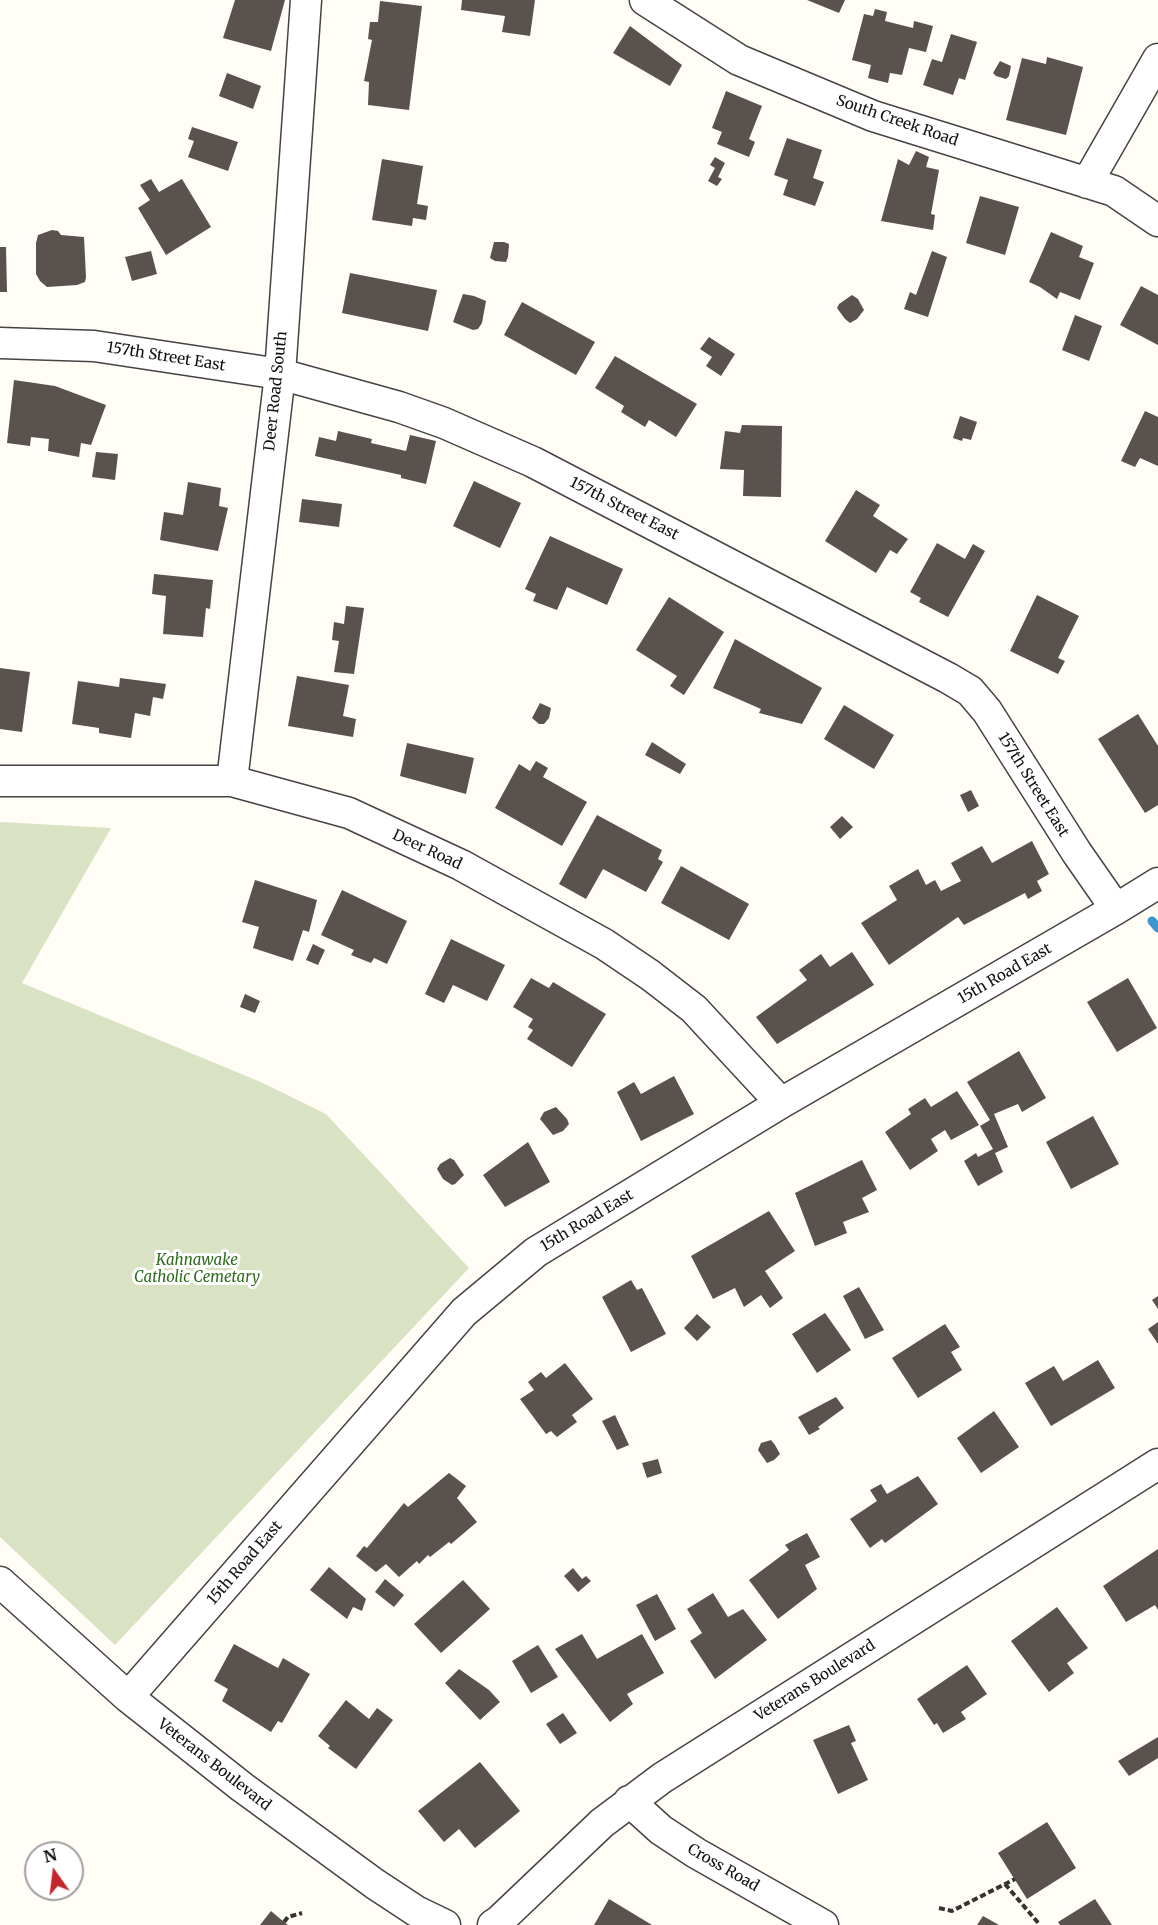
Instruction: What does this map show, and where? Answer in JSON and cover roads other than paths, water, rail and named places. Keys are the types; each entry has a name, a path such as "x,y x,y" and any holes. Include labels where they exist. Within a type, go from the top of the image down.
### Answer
{"street":[{"name":"Deer Road South","path":"232,781 280,375 306,0"},
{"name":"South Creek Road","path":"645,0 740,60 863,112 1114,191 1158,220"},
{"path":"1087,183 1158,59"},
{"name":"157th Street East","path":"0,343 94,346 280,375 399,407 444,423 532,462 970,691 987,711 1077,853 1116,909"},
{"name":"Deer Road","path":"0,781 232,781 349,813 461,865 604,944 650,975 694,1009 781,1103"},
{"name":"15th Road East","path":"128,1697 464,1312 536,1252 781,1103 1158,883"},
{"name":"Veterans Boulevard","path":"493,1925 578,1845 629,1801 1158,1464"},
{"name":"Veterans Boulevard","path":"0,1582 128,1697 242,1787 333,1855 416,1911 445,1925"},
{"name":"Cross Road","path":"629,1801 661,1830 696,1854 823,1925"}],"waterway":[{"path":"1152,921 1158,928"}],"park label":[{"name":"Kahnawake Catholic Cemetary","path":"197,1270"}]}
